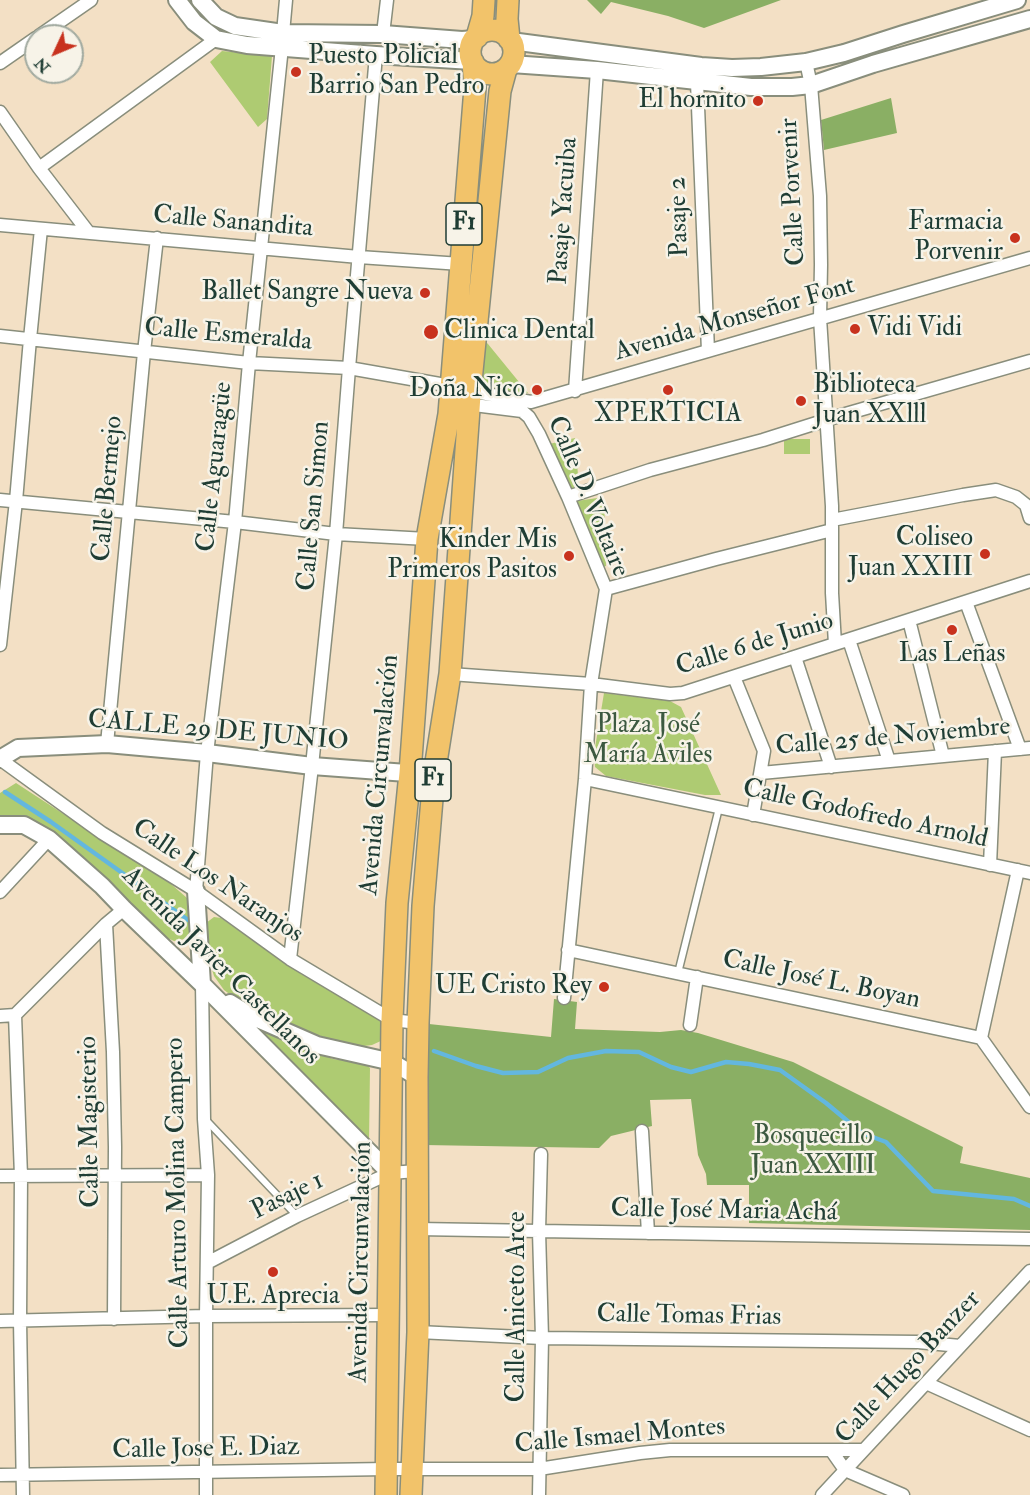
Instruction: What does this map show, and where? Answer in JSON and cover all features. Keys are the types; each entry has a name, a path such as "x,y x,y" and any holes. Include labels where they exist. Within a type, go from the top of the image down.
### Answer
{"highway":[{"name":"F1","path":"472,61 470,49 483,16 484,0"},
{"name":"F1","path":"508,0 507,18 514,55 509,66"},
{"path":"476,38 488,31 494,31 500,32 510,40"},
{"path":"472,61 484,73 499,73 509,66"},
{"name":"Avenida Circunvalación","path":"411,1495 418,1332 418,1023 423,906 434,775 450,674 460,396 462,264 475,88 472,61"},
{"name":"Avenida Circunvalación","path":"386,1495 392,1020 397,903 410,773 427,539 460,396 501,91 509,66"}],"street":[{"path":"56,24 90,0"},
{"path":"177,0 194,22 216,39 247,45 282,40 382,34 462,40 476,38"},
{"path":"200,0 216,17 235,27 282,40 376,55 472,61"},
{"name":"Calle Aguaragüe","path":"196,891 207,753 235,522 285,0"},
{"path":"382,34 387,0"},
{"path":"510,40 701,66 761,67 806,62 844,53 1017,0"},
{"path":"509,66 597,70 751,87 792,87 811,85 873,64 1030,19"},
{"path":"39,168 216,39"},
{"path":"0,63 24,47"},
{"name":"Calle San Simon","path":"290,959 336,534 376,55"},
{"name":"Calle Porvenir","path":"806,62 811,85 820,196 820,318 832,525 835,644"},
{"name":"Pasaje Yacuiba","path":"575,391 597,70"},
{"name":"Pasaje 2","path":"697,82 708,351"},
{"path":"0,112 89,233"},
{"name":"Calle Sanandita","path":"0,225 261,249 462,264"},
{"path":"0,645 41,229"},
{"name":"Calle Bermejo","path":"107,744 157,238"},
{"name":"Avenida Monseñor Font","path":"460,396 531,402 1030,258"},
{"name":"Calle Esmeralda","path":"0,336 249,363 349,368 460,396"},
{"path":"568,497 650,470 763,440 1030,361"},
{"name":"Calle D. Voltaire","path":"460,396 522,411 529,417 568,497 606,589 591,684 585,778 564,998"},
{"path":"606,589 832,525 963,495 996,490 1016,497 1026,505 1030,518"},
{"path":"0,500 336,534 427,539"},
{"name":"Calle 6 de Junio","path":"450,674 591,684 670,694 683,693 966,602 1030,577"},
{"path":"966,602 1025,748"},
{"path":"909,620 943,756"},
{"path":"849,640 889,761"},
{"path":"795,657 831,767"},
{"path":"734,677 764,751 753,815"},
{"name":"CALLE 29 DE JUNIO","path":"0,759 18,748 107,744 312,766 434,775"},
{"name":"Calle 25 de Noviembre","path":"761,773 1025,748"},
{"path":"990,865 995,751"},
{"name":"Calle Los Naranjos","path":"0,759 102,833 196,891 290,959 392,1020 418,1023"},
{"name":"Calle Godofredo Arnold","path":"585,778 1024,872"},
{"name":"Avenida Javier Castellanos","path":"0,825 24,825 49,839 102,886 390,1173"},
{"path":"0,892 49,839"},
{"path":"1024,872 981,1038 1030,1107"},
{"name":"Calle Arturo Molina Campero","path":"196,891 202,984 204,1119 208,1174 206,1495"},
{"path":"0,1016 15,1015 124,909"},
{"name":"Calle Magisterio","path":"106,924 113,1052 114,1319"},
{"path":"162,945 190,946 198,928"},
{"name":"Calle José L. Boyan","path":"568,950 981,1038"},
{"path":"690,1026 698,977"},
{"path":"202,984 253,1017 317,1045 392,1062 417,1077"},
{"path":"15,1015 21,1176 20,1320 23,1495"},
{"path":"642,1131 648,1233"},
{"name":"Calle Aniceto Arce","path":"539,1495 542,1338 539,1232 541,1154"},
{"path":"390,1173 417,1171"},
{"name":"Pasaje 1","path":"207,1263 297,1216 390,1173"},
{"path":"0,1176 208,1174"},
{"name":"Calle José Maria Achá","path":"417,1228 539,1232 1030,1239"},
{"name":"Calle Hugo Banzer","path":"822,1495 1030,1271"},
{"path":"0,1321 206,1316 388,1315"},
{"name":"Calle Tomas Frias","path":"418,1332 542,1338 918,1342 960,1346"},
{"path":"926,1383 1030,1430"},
{"name":"Calle Ismael Montes","path":"412,1470 540,1469 670,1450 863,1450"},
{"path":"831,1450 845,1470 903,1495"},
{"name":"Calle Jose E. Diaz","path":"0,1475 412,1470"}],"lane":[{"path":"678,973 719,807"},
{"path":"204,1119 297,1216"}],"green space":[{"path":"587,0 781,0 704,28 668,16 611,2 601,14"},
{"path":"222,51 272,56 267,119 258,127 210,62"},
{"path":"891,98 897,133 824,150 821,120"},
{"path":"481,337 528,393 509,392 484,384 478,377"},
{"path":"575,438 579,488 567,492 545,445"},
{"path":"784,439 810,439 810,454 784,454"},
{"path":"604,497 606,566 603,567 570,502"},
{"name":"Plaza José María Aviles","path":"604,693 670,701 681,707 721,795 705,795 606,776 595,767 594,754"},
{"path":"16,783 171,884 187,898 191,909 190,935 185,939 174,941 163,936 102,874 52,834 29,819 0,816 0,793"},
{"path":"214,917 221,918 301,974 382,1021 383,1040 372,1045 356,1047 295,1028 250,1009 224,990 214,976 207,954 206,923"},
{"name":"Bosquecillo Juan XXIII","path":"554,999 577,1002 575,1029 660,1032 681,1030 793,1062 963,1147 960,1163 1030,1178 1030,1230 749,1223 749,1185 707,1185 706,1174 698,1155 691,1099 650,1100 652,1126 611,1136 599,1148 424,1145 429,1024 551,1037"},
{"path":"252,1025 333,1059 365,1063 370,1068 369,1143"}],"waterway":[{"path":"5,792 51,822 195,925"},
{"path":"434,1051 503,1073 538,1072 568,1058 606,1051 639,1052 671,1067 691,1072 726,1062 780,1070 826,1103 862,1133 886,1142 933,1191 1014,1199 1030,1206"}],"place":[{"name":"Puesto Policial Barrio San Pedro","path":"296,72"},
{"name":"El hornito","path":"758,101"},
{"name":"Farmacia Porvenir","path":"1015,238"},
{"name":"Ballet Sangre Nueva","path":"425,293"},
{"name":"Vidi Vidi","path":"855,329"},
{"name":"Clinica Dental","path":"431,332"},
{"name":"Doña Nico","path":"537,390"},
{"name":"XPERTICIA","path":"668,390"},
{"name":"Biblioteca Juan XXlll","path":"801,401"},
{"name":"Coliseo Juan XXIII","path":"985,554"},
{"name":"Kinder Mis Primeros Pasitos","path":"569,556"},
{"name":"Las Leñas","path":"952,630"},
{"name":"UE Cristo Rey","path":"604,987"},
{"name":"U.E. Aprecia","path":"273,1272"}]}
